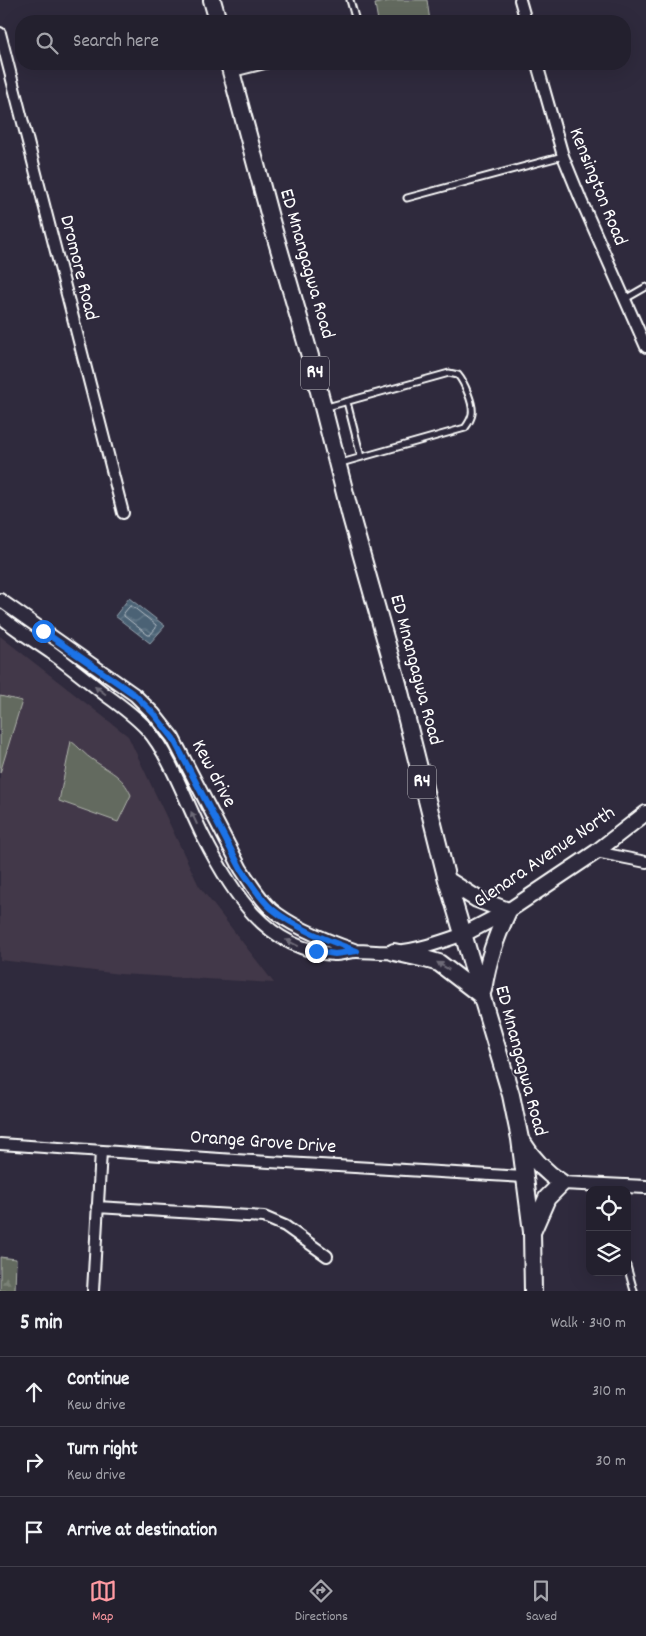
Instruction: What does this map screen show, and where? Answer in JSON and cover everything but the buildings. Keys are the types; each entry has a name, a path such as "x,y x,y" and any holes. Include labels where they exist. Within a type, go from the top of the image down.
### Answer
{"highway":[{"path":"212,0 216,15"},
{"name":"ED Mnangagwa Road","path":"230,70 270,221 310,356 398,684 447,880 511,1095 520,1139 532,1232 533,1291"},
{"path":"394,952 425,958 439,963 482,996 487,963 508,911 477,899 447,880"},
{"path":"520,1139 532,1158 546,1172 562,1183 547,1198 532,1232"}],"main road":[{"name":"Glenara Avenue North","path":"464,934 508,911 596,852 646,813"}],"street":[{"path":"520,0 524,15"},
{"name":"Dromore Road","path":"0,33 123,513"},
{"name":"Kensington Road","path":"539,70 563,156 646,348"},
{"name":"Kew drive","path":"0,600 135,695 154,714 173,738 241,869 271,908 294,925 357,951"},
{"name":"Kew drive","path":"0,616 129,712 147,729 163,753 203,836 223,872 250,911 270,930 290,942 307,949 335,954 357,951 373,953 415,950 464,934"},
{"path":"596,852 646,862"},
{"name":"Orange Grove Drive","path":"0,1144 524,1177"},
{"path":"93,1291 101,1151"},
{"path":"562,1183 646,1187"},
{"path":"97,1207 264,1217 285,1226 327,1256"}],"lane":[{"path":"350,0 354,15"},
{"path":"407,198 563,156"},
{"path":"624,299 646,287"},
{"path":"324,408 449,373 458,374 463,382 473,411 471,420 465,428 338,464"},
{"path":"347,402 361,458"},
{"path":"630,1276 634,1291"}],"shaded area":[{"path":"0,636 128,736 199,886 274,983 120,974 0,960"}],"green space":[{"path":"395,0 427,0 429,15 377,15 375,4"},
{"path":"0,696 22,701 0,773"},
{"path":"71,741 90,758 115,774 127,788 131,795 118,822 59,801"},
{"path":"0,1257 16,1259 15,1291 0,1291"}],"water":[{"path":"129,598 165,626 150,643 115,616"}],"route":[{"path":"43,631 135,695 154,714 173,738 241,869 271,908 294,925 357,951 335,954 316,951"}]}
